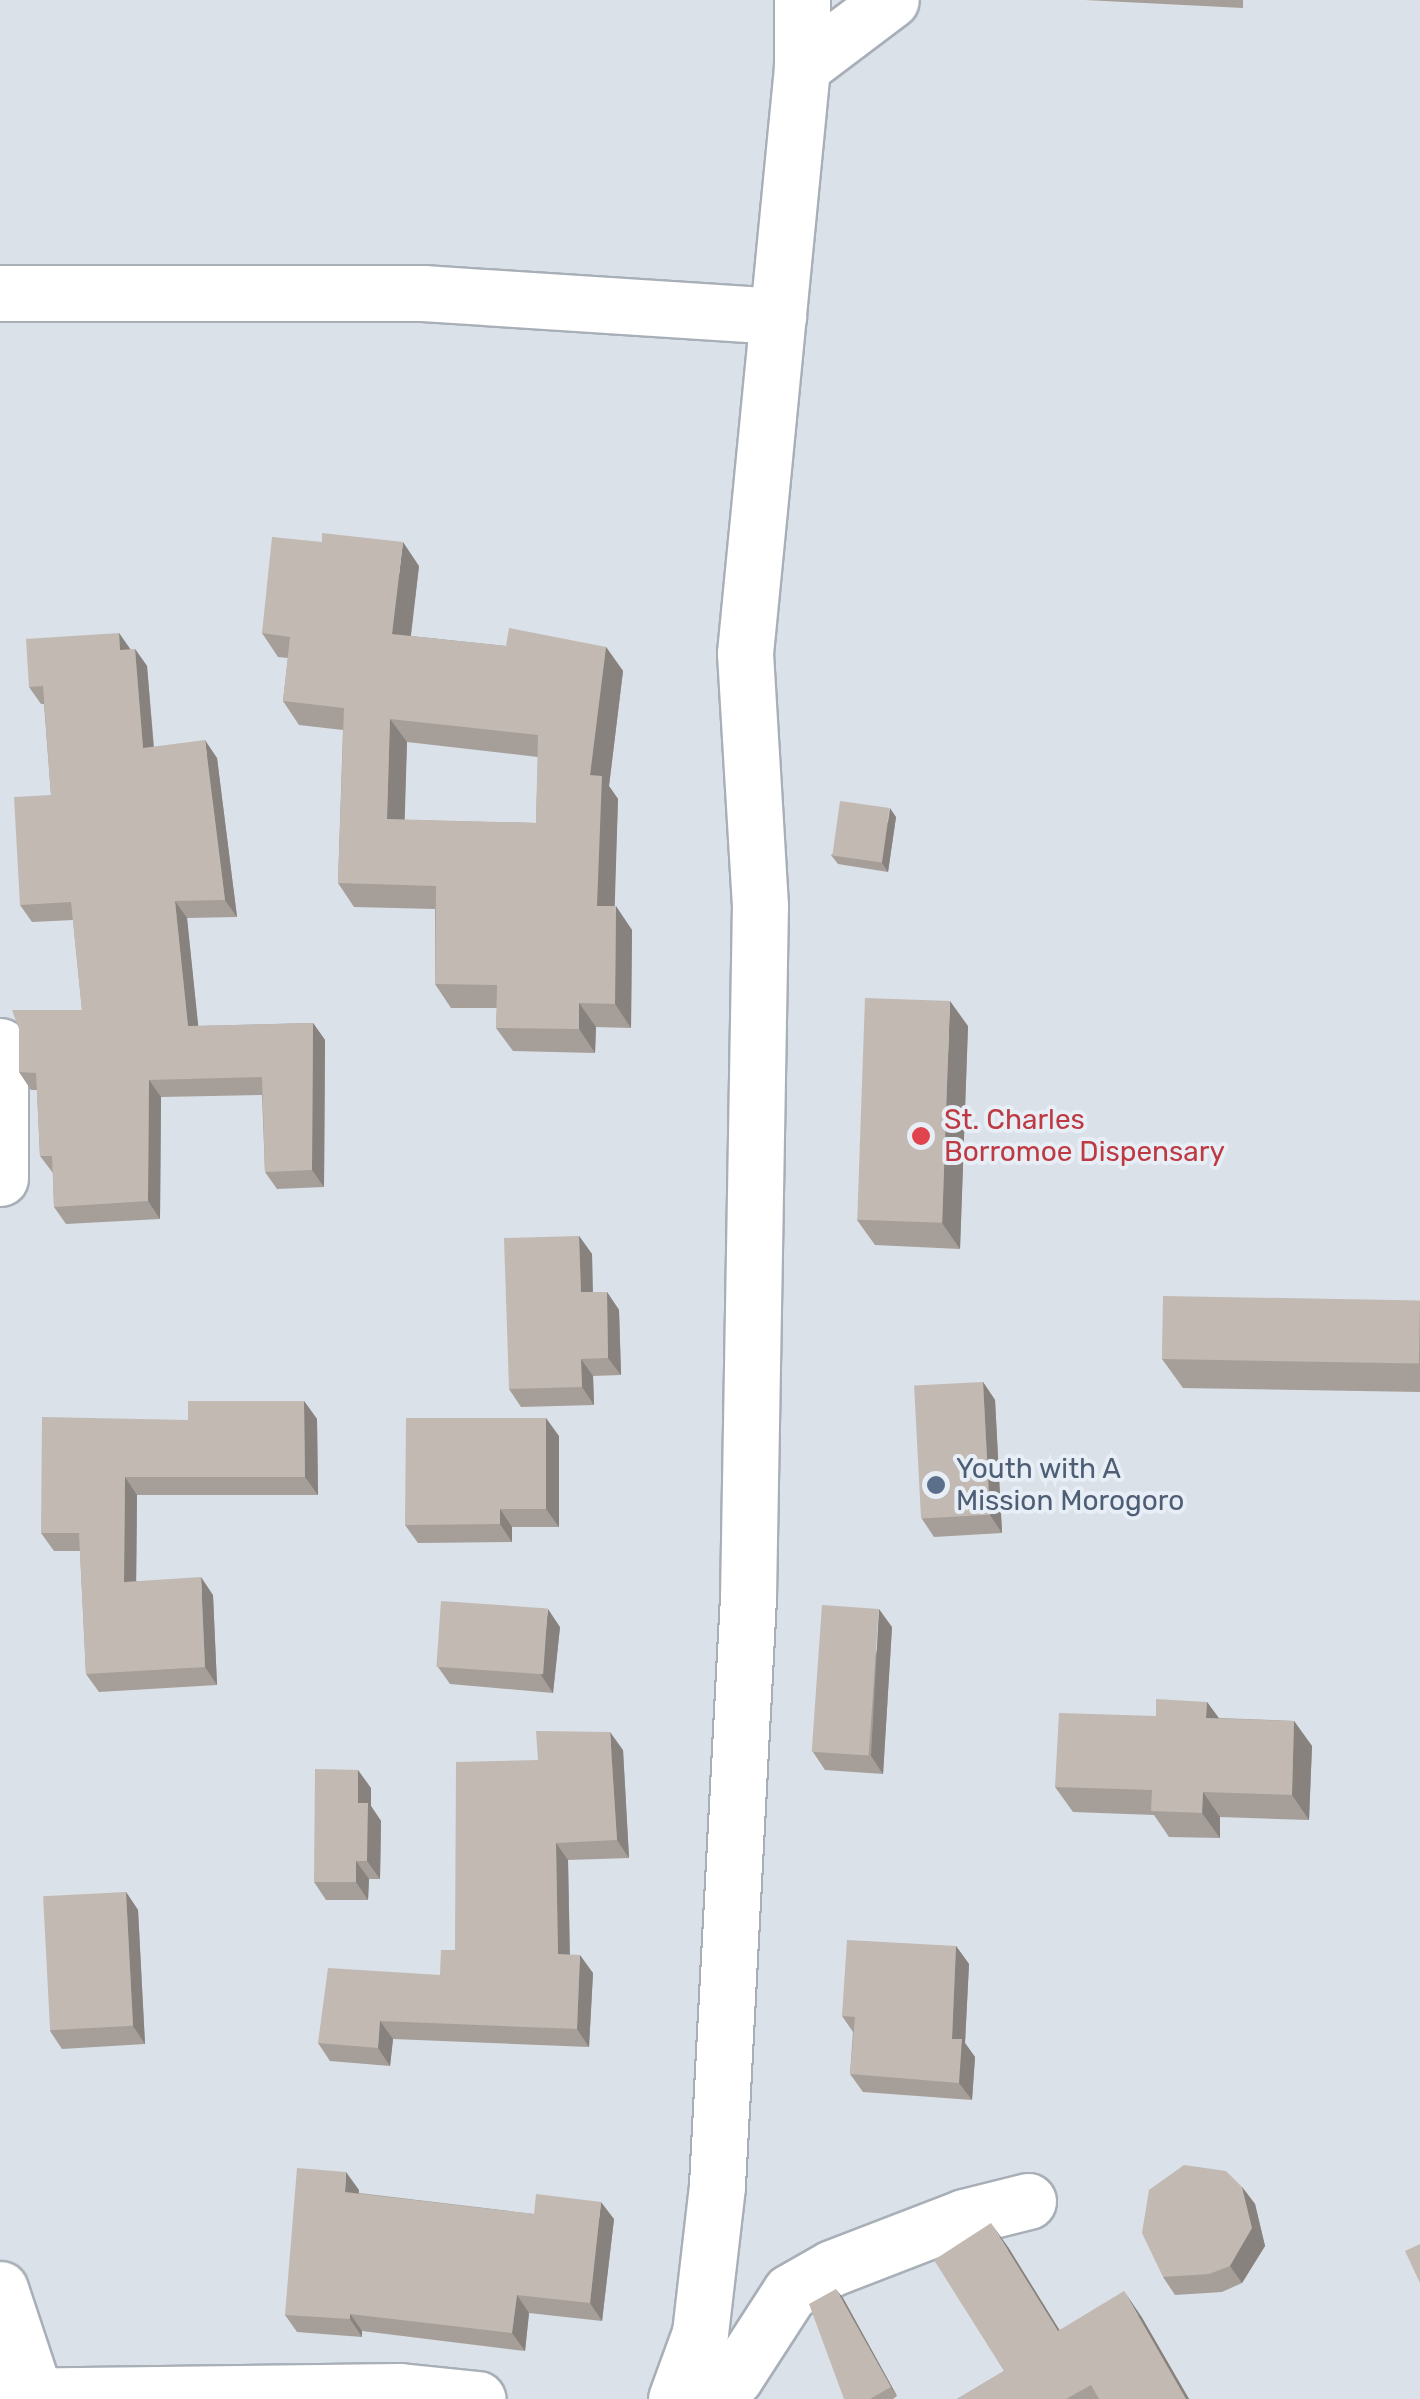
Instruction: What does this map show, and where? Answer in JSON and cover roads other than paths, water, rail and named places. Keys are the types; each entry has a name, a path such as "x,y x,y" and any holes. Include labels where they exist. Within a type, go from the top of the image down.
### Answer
{"street":[{"path":"676,2399 700,2333 717,2185 748,1598 760,906 745,653 802,67 802,0"},
{"path":"802,67 891,0"},
{"path":"0,293 423,293 778,316"},
{"path":"0,1046 0,1178"},
{"path":"709,2399 735,2377 790,2292 832,2268 964,2217 1028,2201"},
{"path":"0,2289 18,2395 400,2392 478,2399"}],"place":[{"name":"St. Charles Borromoe Dispensary","path":"921,1136"},
{"name":"Youth with A Mission Morogoro","path":"936,1485"}]}
